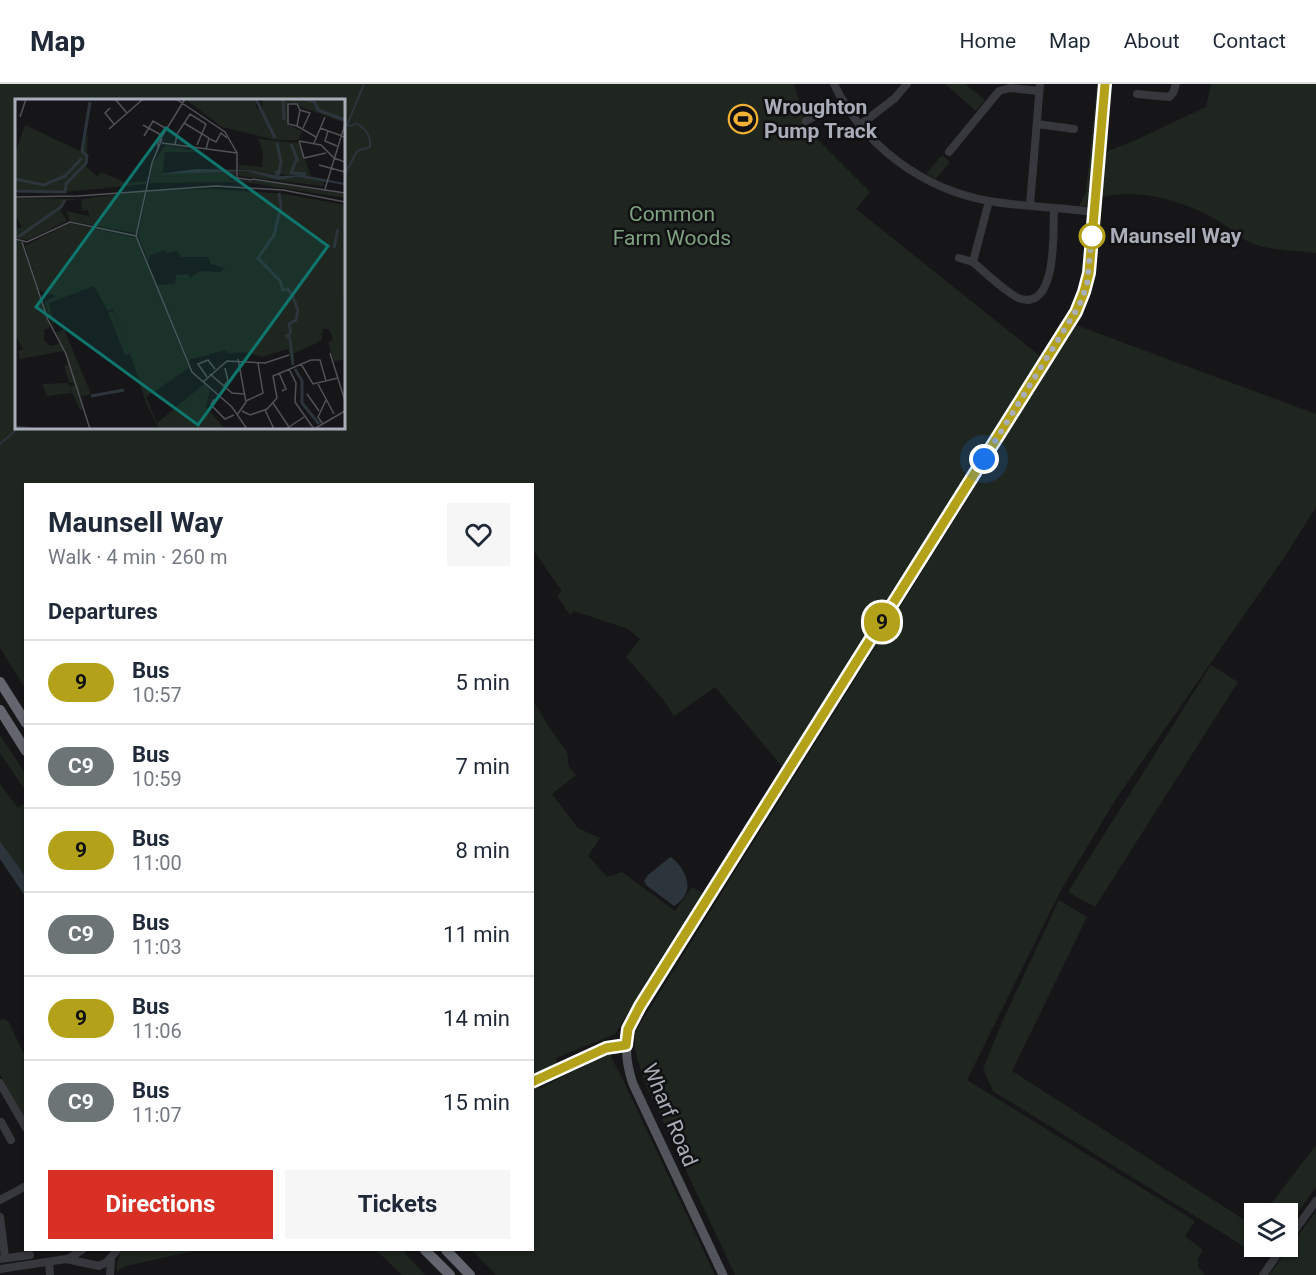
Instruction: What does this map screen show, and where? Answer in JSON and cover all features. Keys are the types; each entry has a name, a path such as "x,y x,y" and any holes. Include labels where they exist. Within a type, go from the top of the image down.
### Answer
{"highway":[{"path":"0,682 24,720"},
{"path":"0,710 24,748"},
{"path":"426,1251 450,1275"},
{"path":"447,1251 470,1275"}],"main road":[{"name":"Wharf Road","path":"723,1275 636,1089 628,1066 626,1045 628,1029 640,1006 1076,312 1088,279 1105,84"}],"street":[{"path":"834,84 860,125 894,159 912,172 956,193 989,201 1093,212"},
{"path":"860,125 895,98 907,84"},
{"path":"1137,94 1169,97 1176,84"},
{"path":"949,152 999,92 1010,88 1040,88 1030,205"},
{"path":"806,121 843,101"},
{"path":"1037,124 1074,129"},
{"path":"972,262 989,201"},
{"path":"959,258 972,262 1017,297 1026,300 1035,298 1044,289 1049,273 1052,258 1054,208"},
{"path":"534,1081 606,1048 626,1045"},
{"path":"0,1083 24,1125"},
{"path":"1,1122 6,1137"},
{"path":"0,1200 24,1187"},
{"path":"1298,1226 1316,1201"},
{"path":"0,1217 3,1258 30,1255"},
{"path":"66,1260 81,1251"},
{"path":"83,1251 84,1256 92,1264 109,1275 113,1253"},
{"path":"0,1269 66,1260 92,1264 106,1263 113,1253"},
{"path":"1263,1275 1275,1257"},
{"path":"49,1262 50,1275"}],"green space":[{"name":"Common Farm Woods","path":"0,84 794,84 806,121 819,141 870,192 856,209 1040,356 786,761 785,770 715,687 674,716 662,698 626,657 640,639 628,629 574,611 570,615 557,596 562,591 534,551 534,483 24,483 24,686 0,648"},
{"path":"945,84 965,84 985,100 976,111"},
{"path":"1097,84 1101,84 1092,200 1086,206 1079,206 1086,192"},
{"path":"1211,84 1316,84 1316,253 1256,245 1203,213 1160,198 1131,194 1101,197 1104,156 1110,150 1206,107"},
{"path":"942,155 950,162 936,179 926,174"},
{"path":"1076,325 1316,414 1316,507 1286,555 1116,799 1061,890 967,1080 1195,1221 1185,1236 1203,1250 1197,1260 1198,1266 1205,1275 735,1275 645,1083 635,1050 635,1032"},
{"path":"1211,665 1238,682 1095,907 1068,892"},
{"path":"534,702 567,752 569,767 576,775 552,794 578,828 600,838 588,856 607,877 622,872 675,911 692,887 703,893 615,1034 556,1058 558,1066 534,1077"},
{"path":"0,735 24,771 24,789 0,753"},
{"path":"0,784 18,808 24,804 24,875 0,841"},
{"path":"1059,900 1087,917 1012,1071 1244,1220 1244,1246 993,1091 983,1069 1003,1020"},
{"path":"4,1019 9,1022 24,1055 24,1118 0,1074 0,1020"},
{"path":"609,1053 715,1275 496,1275 473,1251 534,1251 534,1086 539,1083 539,1089"},
{"path":"1316,1145 1316,1187 1298,1212 1298,1203 1272,1203"},
{"path":"1316,1211 1316,1275 1269,1275 1283,1257 1298,1257 1298,1236"},
{"path":"121,1251 193,1251 126,1266 117,1271"},
{"path":"377,1251 403,1251 425,1275 402,1275"}],"shaded area":[{"path":"0,841 24,875 24,895 0,859"},
{"path":"671,857 682,869 687,882 685,895 674,906 644,881 648,875"}],"waterway":[{"path":"345,174 357,151 370,147 369,136 363,128 356,123 351,126 347,125 364,84"},
{"path":"0,444 16,430 26,429"}],"bus line":[{"name":"9","path":"534,1081 606,1048 626,1045 628,1029 640,1006 1076,312 1087,285 1089,273 1105,84"}],"place":[{"name":"Wroughton Pump Track","path":"743,119"},
{"name":"Maunsell Way","path":"1092,236"}],"route":[{"path":"984,459 1082,300 1089,273 1092,232 1092,236"}]}
